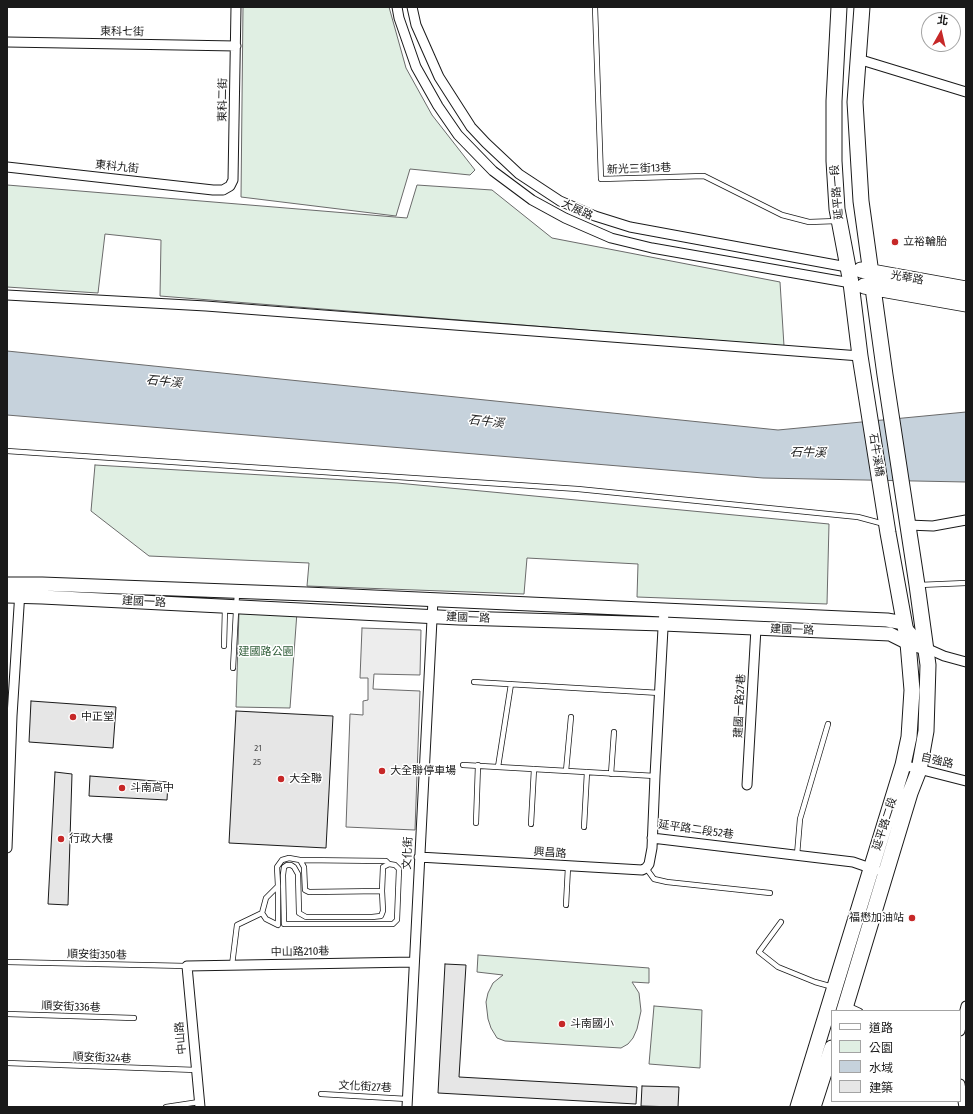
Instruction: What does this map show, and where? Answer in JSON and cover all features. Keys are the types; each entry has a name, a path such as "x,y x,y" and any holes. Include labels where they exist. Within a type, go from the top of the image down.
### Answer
{"main road":[{"name":"延平路一段","path":"839,7 834,102 834,161 839,221 851,283 863,376"},
{"name":"延平路一段","path":"862,7 855,110 861,201 885,375"},
{"name":"光華路","path":"847,268 966,288"},
{"name":"光華路","path":"851,283 966,304"},
{"name":"石牛溪橋","path":"885,375 909,528"},
{"name":"石牛溪橋","path":"863,376 888,529"},
{"name":"延平路二段","path":"845,1008 885,873 910,793 919,770 926,731 928,665 909,528"},
{"name":"延平路二段","path":"813,1107 814,1080 835,987 903,765 909,737 912,690 908,643 888,529"},
{"name":"延平路二段","path":"798,1107 831,1050"}],"street":[{"name":"東科二街","path":"224,190 230,186 233,180 236,7"},
{"name":"大展路","path":"397,7 399,18 416,67 438,106 458,134 493,171 532,200 565,218 611,238 652,248 851,283"},
{"name":"大展路","path":"412,7 416,25 439,77 471,127 519,174 560,201 595,216 630,227 847,268"},
{"name":"東科七街","path":"7,42 236,46"},
{"path":"858,59 966,92"},
{"name":"東科九街","path":"7,167 224,190"},
{"path":"7,295 206,306 860,356"},
{"path":"909,528 933,526 966,520"},
{"path":"7,848 12,724 13,590"},
{"name":"建國一路","path":"13,590 236,591 887,620 904,623"},
{"name":"建國一路","path":"13,590 231,607 432,617 663,624 890,634 908,643 926,648"},
{"name":"文化街","path":"407,1103 433,600"},
{"name":"延平路二段52巷","path":"664,610 652,838 853,862 885,873"},
{"path":"904,623 926,648 944,656 966,662"},
{"name":"建國一路27巷","path":"747,785 756,628"},
{"name":"自強路","path":"903,765 966,781"},
{"path":"646,868 649,864 652,838"},
{"name":"興昌路","path":"420,857 568,867 642,870 646,868"},
{"name":"中山路210巷","path":"186,966 414,962"},
{"name":"中山路","path":"186,966 200,1105"},
{"path":"961,1027 966,1006"},
{"path":"961,1090 964,1107"}],"lane":[{"name":"新光三街13巷","path":"596,7 601,179 704,176 782,214 809,222 839,221"},
{"path":"7,451 578,489 858,517 888,529"},
{"path":"918,585 966,583"},
{"path":"224,646 231,607 236,591"},
{"path":"231,607 233,668"},
{"path":"474,682 660,693"},
{"path":"498,767 512,684"},
{"path":"566,771 571,717"},
{"path":"797,855 800,819 828,724"},
{"path":"611,774 614,732"},
{"path":"463,765 655,776"},
{"path":"476,823 478,766"},
{"path":"531,824 534,769"},
{"path":"584,827 587,772"},
{"path":"278,886 266,898 262,913 266,919 278,925 278,886 277,867 282,860 289,858 300,860 386,861 389,864 396,865 399,869 397,920 392,924 284,924 284,867 291,865 298,874 299,912 306,917 372,917 382,916 383,868 389,864"},
{"path":"300,860 304,867 305,890 308,892 382,890"},
{"path":"566,905 568,867"},
{"path":"646,868 654,879 667,882 770,893"},
{"path":"232,965 237,925 262,913"},
{"path":"781,922 759,952 778,967 815,982 835,987"},
{"name":"順安街350巷","path":"7,962 186,966"},
{"path":"845,1008 855,1010"},
{"name":"順安街336巷","path":"7,1014 134,1018"},
{"name":"順安街324巷","path":"7,1063 196,1070"},
{"name":"文化街27巷","path":"321,1094 407,1103"},
{"path":"166,1107 200,1105"}],"green space":[{"path":"243,7 389,7 406,68 432,115 475,170 470,175 410,169 396,216 241,197"},
{"path":"7,185 407,218 417,185 492,190 552,238 780,282 784,346 160,296 161,240 105,234 98,293 7,287"},
{"path":"95,465 397,483 829,524 827,604 637,597 638,564 527,558 524,594 307,586 309,563 149,556 91,511"},
{"name":"建國路公園","path":"239,612 297,612 290,708 236,707"},
{"path":"478,955 649,968 649,983 632,982 639,993 641,1011 637,1029 633,1038 628,1044 621,1048 505,1041 497,1038 488,1019 486,1002 488,993 493,983 503,975 477,972"},
{"path":"654,1006 702,1010 700,1068 649,1064"}],"shaded area":[{"name":"大全聯停車場","path":"362,628 421,630 420,675 374,674 373,689 420,691 415,830 346,827 350,714 363,715 363,701 368,700 368,678 360,678"}],"water":[{"name":"石牛溪","path":"7,351 778,430 966,412 966,482 763,478 7,415"}],"building":[{"name":"中正堂","path":"31,701 116,707 113,748 29,742"},
{"name":"大全聯","path":"236,711 333,716 326,848 229,843"},
{"name":"行政大樓","path":"55,772 72,774 68,905 48,904"},
{"path":"90,776 168,782 167,800 89,796"},
{"path":"445,964 466,965 459,1077 637,1087 636,1104 438,1093"},
{"path":"642,1086 679,1087 678,1107 641,1106"}],"place":[{"name":"立裕輪胎","path":"895,242"},
{"name":"中正堂","path":"73,717"},
{"name":"大全聯停車場","path":"382,771"},
{"name":"大全聯","path":"281,779"},
{"name":"斗南高中","path":"122,788"},
{"name":"行政大樓","path":"61,839"},
{"name":"福懋加油站","path":"912,918"},
{"name":"斗南國小","path":"562,1024"}]}
